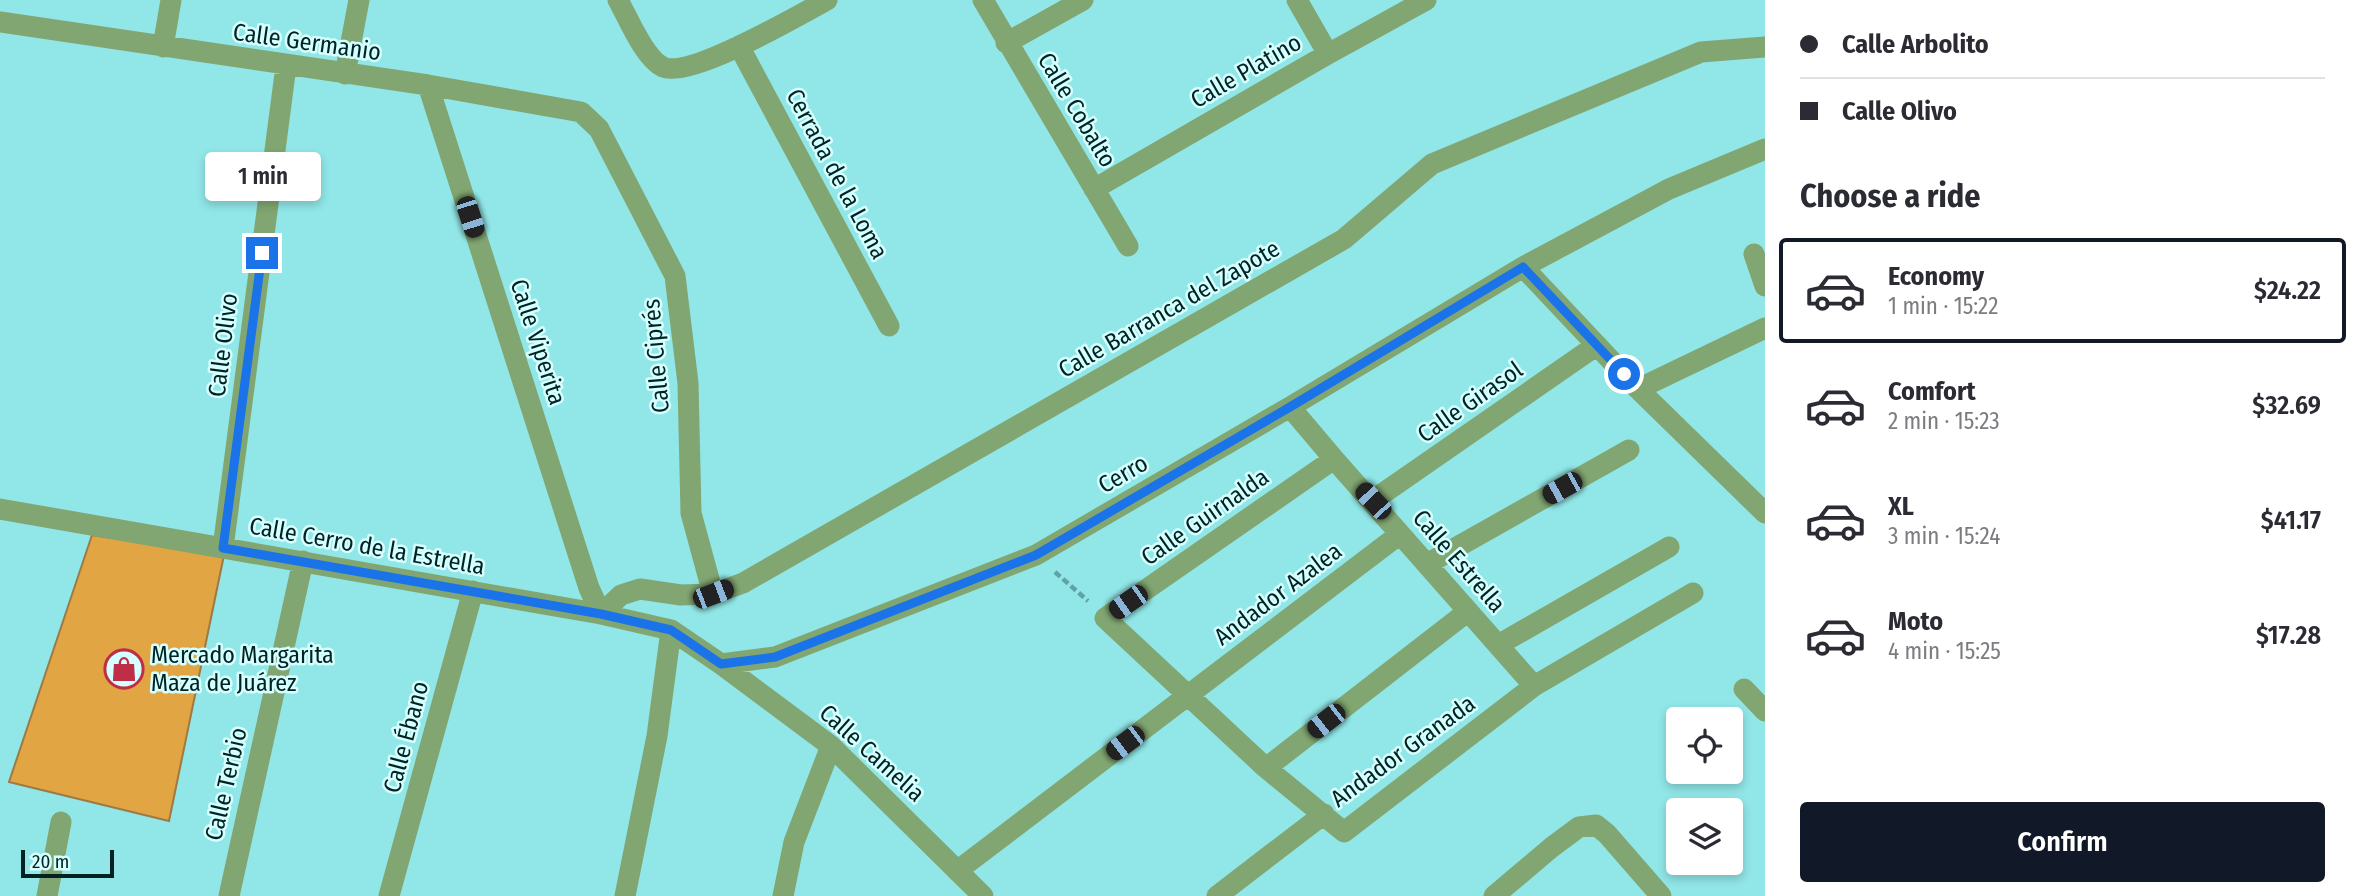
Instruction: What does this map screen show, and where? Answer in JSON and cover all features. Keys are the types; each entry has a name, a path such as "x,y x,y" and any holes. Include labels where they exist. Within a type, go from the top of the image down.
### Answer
{"street":[{"path":"163,47 171,0"},
{"path":"345,74 359,0"},
{"path":"618,0 651,58 663,67 677,69 739,46 827,0"},
{"name":"Calle Cobalto","path":"983,0 1128,246"},
{"path":"1006,43 1083,0"},
{"path":"1297,0 1328,54"},
{"name":"Calle Platino","path":"1094,189 1426,0"},
{"name":"Calle Germanio","path":"0,22 428,85 581,111 599,129"},
{"name":"Cerrada de la Loma","path":"739,46 889,326"},
{"name":"Calle Barranca del Zapote","path":"601,614 621,595 640,589 681,595 713,594 743,583 1344,239 1432,164 1701,52 1765,47"},
{"name":"Calle Olivo","path":"223,548 286,66"},
{"name":"Calle Viperita","path":"428,85 589,588 601,614"},
{"name":"Calle Ciprés","path":"599,129 675,276 688,383 691,513 713,594"},
{"path":"1765,149 1669,189 1523,267 1638,389 1765,513"},
{"path":"1754,254 1765,286"},
{"name":"Cerro","path":"721,664 775,657 1036,555 1523,267"},
{"path":"1638,389 1765,328"},
{"name":"Calle Girasol","path":"1373,501 1597,345"},
{"name":"Calle Estrella","path":"1290,407 1534,686"},
{"path":"1427,564 1629,450"},
{"name":"Calle Guirnalda","path":"1105,618 1334,459"},
{"name":"Calle Cerro de la Estrella","path":"0,509 601,614"},
{"name":"Andador Azalea","path":"957,871 1400,534"},
{"path":"1498,645 1669,547"},
{"name":"Calle Terbio","path":"229,896 303,561"},
{"name":"Calle Ébano","path":"389,896 473,591"},
{"name":"Andador Granada","path":"1105,618 1266,768 1344,832 1534,686 1693,593"},
{"path":"1266,768 1467,612"},
{"name":"Calle Camelia","path":"601,614 671,630 721,664 831,746 983,896"},
{"path":"625,896 657,736 671,630"},
{"path":"1744,689 1765,711"},
{"path":"783,896 794,842 831,746"},
{"path":"1217,896 1324,814"},
{"path":"47,896 61,822"},
{"path":"1494,896 1579,827 1596,825 1661,896"}],"building":[{"name":"Mercado Margarita Maza de Juárez","path":"92,535 224,555 169,821 9,782"}],"place":[{"name":"Mercado Margarita Maza de Juárez","path":"124,669"}],"route":[{"path":"262,253 223,548 601,614 671,630 721,664 775,657 1036,555 1523,267 1624,374"}]}
